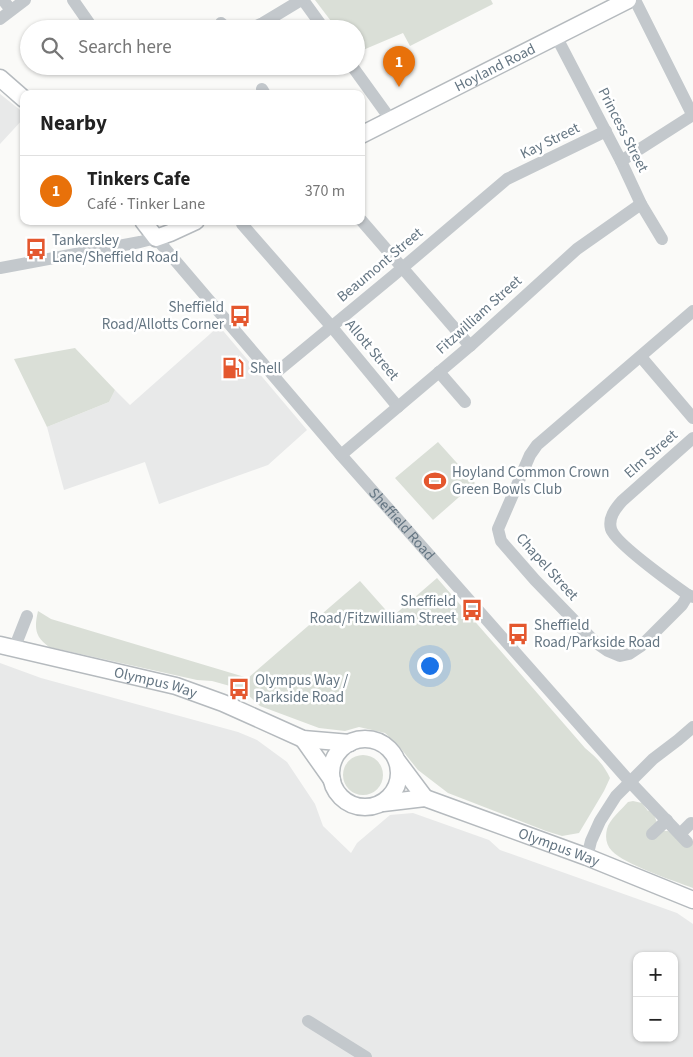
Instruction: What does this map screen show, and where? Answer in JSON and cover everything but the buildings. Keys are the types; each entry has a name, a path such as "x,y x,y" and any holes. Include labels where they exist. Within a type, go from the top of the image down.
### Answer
{"main road":[{"name":"Hoyland Road","path":"365,133 628,0"},
{"path":"0,78 20,96"},
{"name":"Sheffield Road","path":"146,225 156,238"},
{"path":"156,238 187,225"},
{"name":"Olympus Way","path":"7,647 176,686 223,703 303,739 350,743 361,739 373,740 384,744 392,752 425,798"},
{"name":"Olympus Way","path":"303,739 332,780 342,799 352,804 362,807 425,798 587,857 693,900"},
{"path":"332,780 331,769 334,759 340,750 350,743"},
{"path":"383,803 398,786 400,774 398,762"}],"street":[{"path":"0,19 7,5 25,0"},
{"path":"73,0 87,20"},
{"path":"268,20 302,0 317,20"},
{"path":"621,161 693,115 636,0"},
{"name":"Princess Street","path":"556,36 606,131 641,204 662,239"},
{"path":"358,75 391,120"},
{"name":"Kay Street","path":"507,179 606,131"},
{"name":"Beaumont Street","path":"273,375 507,179"},
{"name":"Fitzwilliam Street","path":"341,456 470,346 577,249 641,204"},
{"path":"365,224 470,346"},
{"name":"Allott Street","path":"243,225 331,326 398,407"},
{"path":"0,268 156,238"},
{"name":"Sheffield Road","path":"156,238 341,456 630,782 684,838 691,823"},
{"name":"Chapel Street","path":"691,596 648,639 629,654 620,656 608,651 595,642 535,580 502,541 498,529 530,455 537,445 693,311"},
{"path":"640,357 693,418"},
{"path":"439,372 465,402"},
{"name":"Elm Street","path":"691,596 657,573 636,555 611,531 610,521 614,510 622,501 693,438"},
{"path":"7,647 27,616"},
{"path":"587,857 600,821 616,796 653,759 693,726"},
{"path":"652,834 667,820"},
{"path":"308,1021 366,1057"}],"shaded area":[{"path":"315,0 491,0 493,4 410,46 403,33 365,49 365,20 330,20"},
{"path":"0,94 20,110 20,122 0,144"},
{"path":"219,326 307,430 268,465 159,504 145,462 64,490 47,427 109,402 115,390 130,405"},
{"path":"75,348 115,390 109,402 47,427 14,359"},
{"name":"Hoyland Common Crown Green Bowls Club","path":"438,442 475,483 433,520 395,478"},
{"path":"437,578 608,773 610,778 604,791 579,833 562,836 448,793 418,770 398,745 385,733 359,727 345,731 319,728 260,706 248,695 230,686 49,647 38,636 36,627 38,611 51,619 248,678 360,581 392,617"},
{"path":"0,663 41,678 238,732 257,740 287,762 315,804 323,826 351,853 357,843 390,815 413,813 489,840 500,850 677,913 693,924 693,1057 0,1057"},
{"path":"363,755 377,761 383,775 377,789 363,795 349,789 343,775 349,761"},
{"path":"628,802 642,803 648,811 651,809 661,831 668,831 693,841 693,888 638,867 618,856 610,849 606,838 608,826"}],"place":[{"name":"Tinkers Cafe","path":"399,87"},
{"name":"Tankersley Lane/Sheffield Road","path":"36,249"},
{"name":"Sheffield Road/Allotts Corner","path":"240,316"},
{"name":"Shell","path":"233,368"},
{"name":"Hoyland Common Crown Green Bowls Club","path":"435,481"},
{"name":"Sheffield Road/Fitzwilliam Street","path":"472,610"},
{"name":"Sheffield Road/Parkside Road","path":"518,634"},
{"name":"Olympus Way / Parkside Road","path":"239,689"}]}
